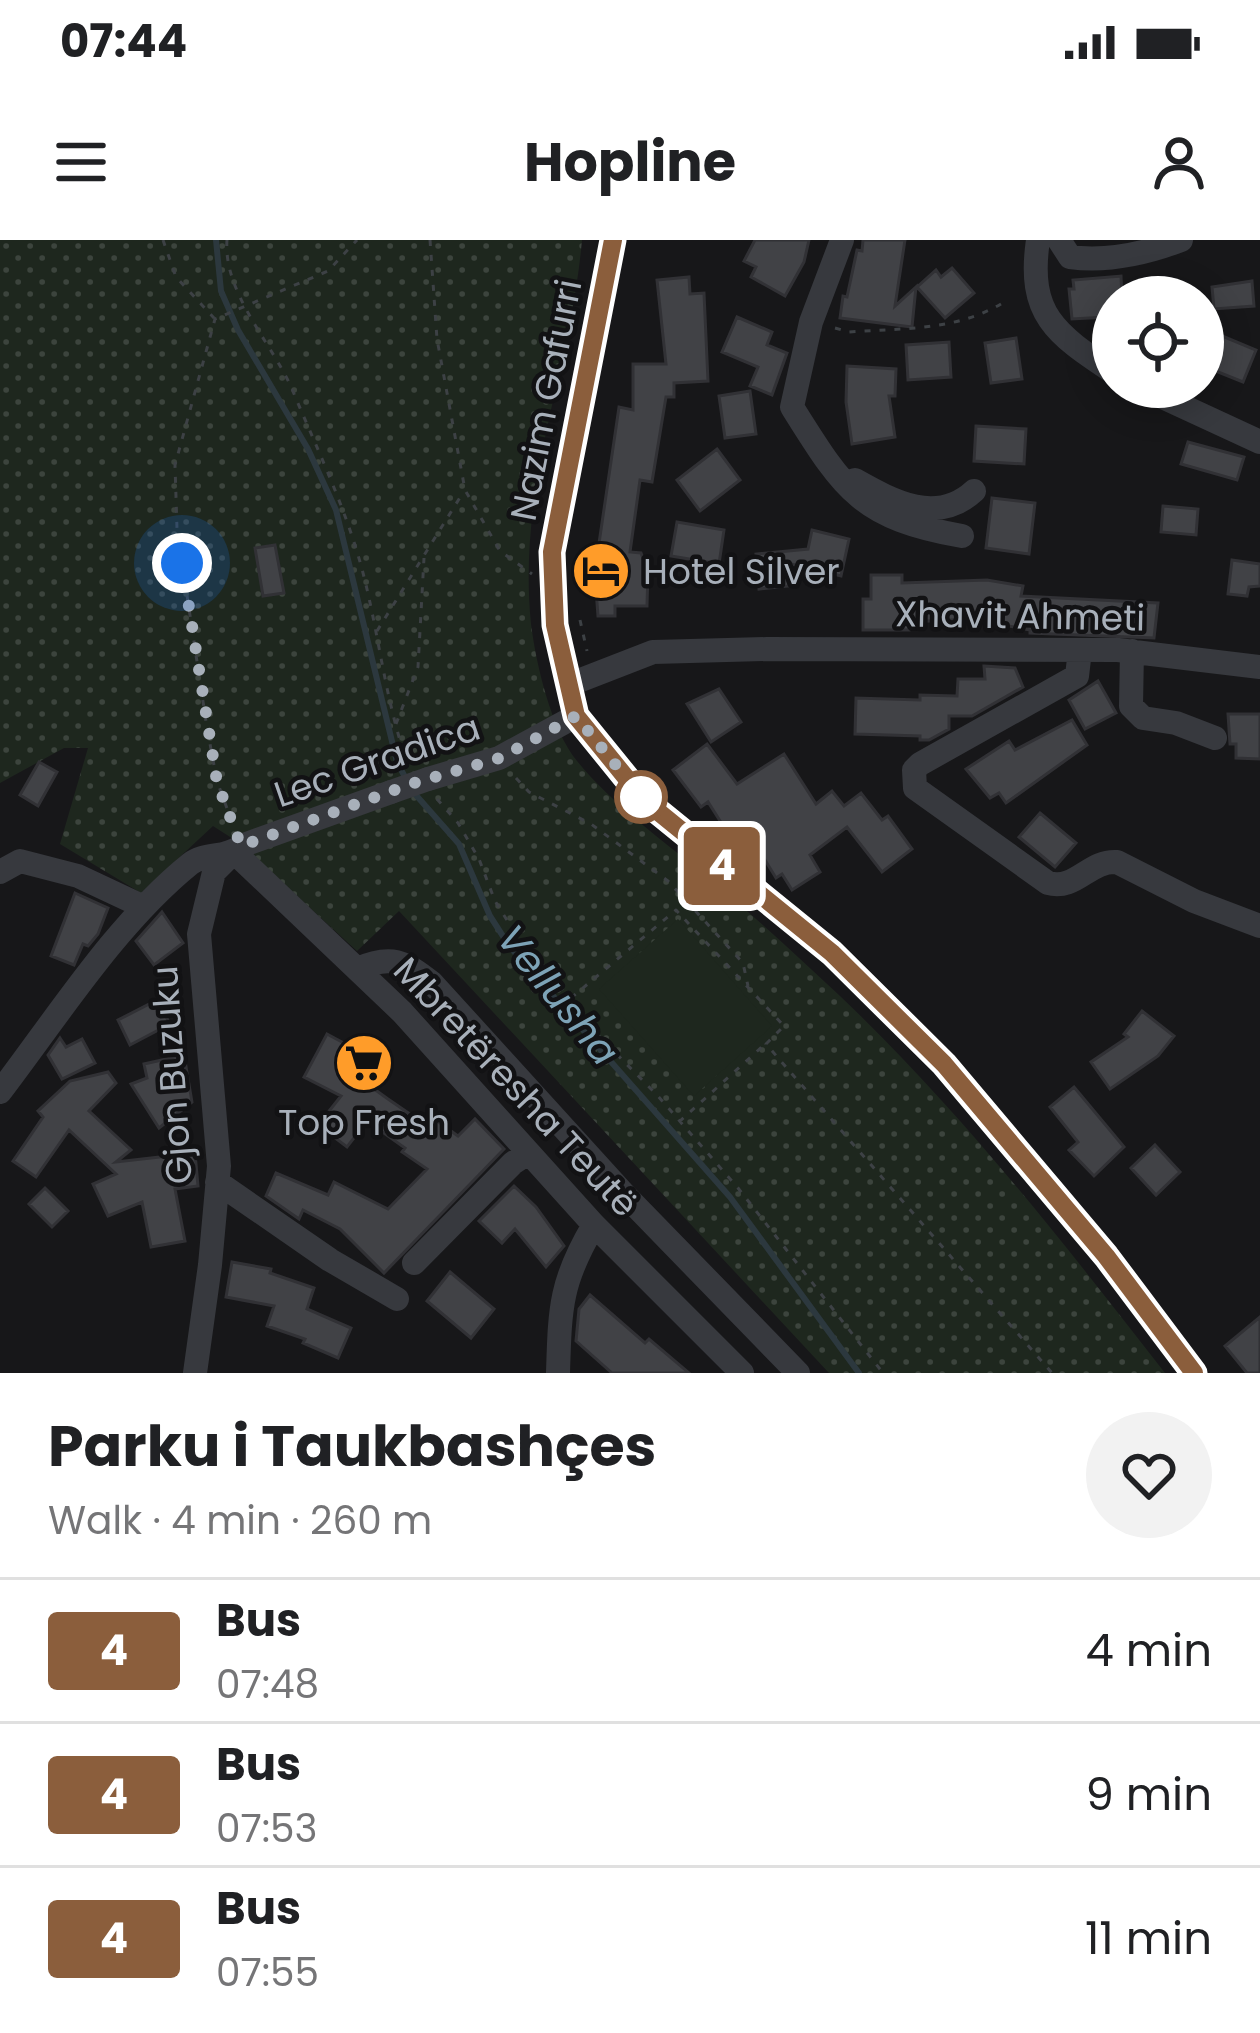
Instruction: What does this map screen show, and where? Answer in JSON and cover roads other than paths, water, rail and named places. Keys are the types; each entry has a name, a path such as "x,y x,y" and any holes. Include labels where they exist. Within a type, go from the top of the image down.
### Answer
{"street":[{"name":"Nazim Gafurri","path":"576,716 555,625 551,574 613,240"},
{"path":"842,240 811,322 792,406 844,486 881,512 922,529 962,536"},
{"path":"1038,240 1038,302 1065,341 1092,358"},
{"path":"1059,240 1070,257 1085,259 1153,251 1181,240"},
{"path":"1186,408 1260,442"},
{"path":"832,467 930,511 962,502 974,490"},
{"path":"1080,650 1077,676 920,764 914,770 915,788 1048,883 1060,886 1106,861 1117,862 1194,901 1260,926"},
{"path":"1132,651 1131,706 1143,718 1176,723 1215,738"},
{"name":"Xhavit Ahmeti","path":"568,685 653,652 1132,651 1260,667"},
{"path":"576,716 645,801 832,953 944,1064 1106,1256 1193,1373"},
{"name":"Lec Gradica","path":"0,1092 144,908 194,860 500,758 576,716"},
{"name":"Mbretëresha Teutë","path":"237,849 402,1012 594,1225 742,1373"},
{"name":"Gjon Buzuku","path":"195,1373 217,1182 199,934 214,872 237,849"},
{"path":"0,872 20,861 78,876 144,908"},
{"path":"357,969 392,958 432,983 623,1193 798,1373"},
{"path":"414,1263 528,1153"},
{"path":"217,1182 397,1299"},
{"path":"558,1373 561,1294 572,1261 594,1225"}],"waterway":[{"name":"Vellusha","path":"216,240 221,291 238,330 308,449 336,510 397,762 405,777"},
{"name":"Vellusha","path":"415,794 459,844 490,916 510,947 730,1197 859,1373"}],"place":[{"name":"Hotel Silver","path":"601,571"},
{"name":"Top Fresh","path":"364,1063"}]}
